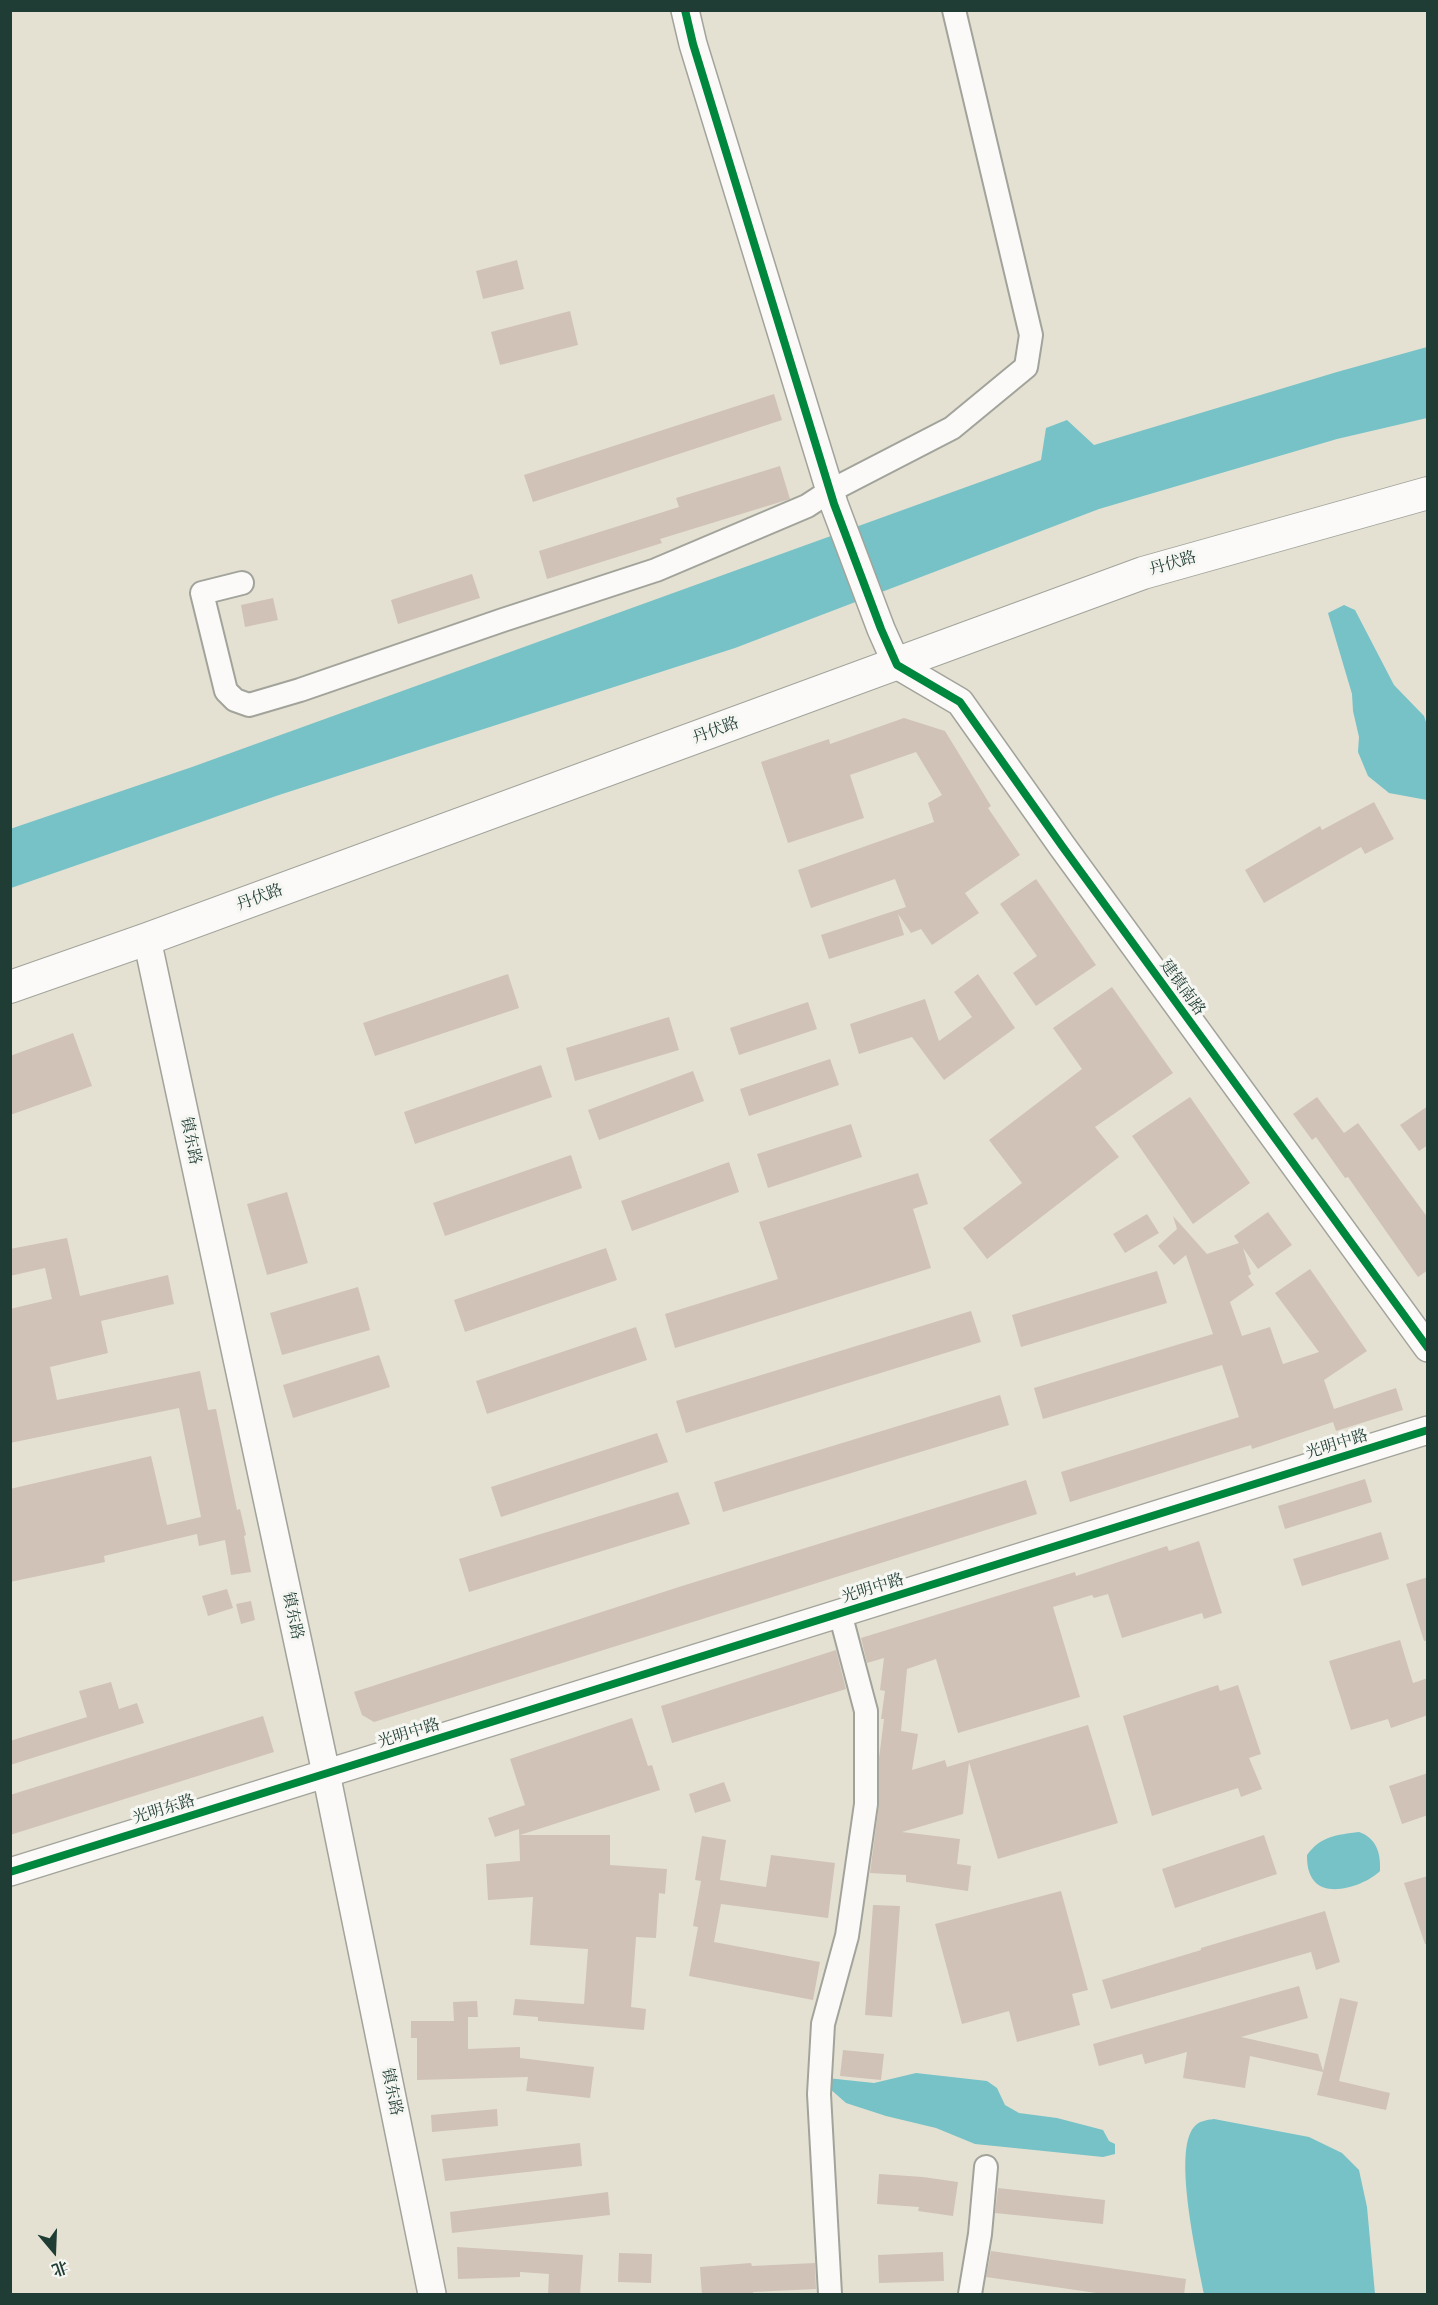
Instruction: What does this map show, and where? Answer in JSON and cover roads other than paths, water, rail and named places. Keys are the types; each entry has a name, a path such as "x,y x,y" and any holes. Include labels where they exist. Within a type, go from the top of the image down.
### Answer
{"main road":[{"name":"丹伏路","path":"10,987 897,665 941,646 1143,573 1428,493"}],"street":[{"path":"685,10 696,55 833,501 897,665"},
{"path":"242,583 202,593 226,691 235,700 249,705 300,690 656,570 807,506 833,501 952,428 1026,367 1030,335 954,10"},
{"name":"建镇南路","path":"897,665 960,702 1062,846 1428,1348"},
{"name":"镇东路","path":"147,939 326,1773 432,2295"},
{"name":"光明中路","path":"326,1773 1428,1430"},
{"path":"830,2295 819,2094 823,2024 847,1936 866,1804 867,1711 840,1613"},
{"name":"光明东路","path":"10,1872 326,1773"},
{"path":"970,2295 980,2234 986,2167"}],"water":[{"path":"1427,347 1427,418 1337,439 1099,509 735,648 279,795 11,888 10,829 192,767 1041,460 1046,428 1067,420 1094,445"},
{"path":"1344,605 1355,610 1394,685 1424,716 1427,725 1428,753 1427,800 1389,793 1368,776 1358,752 1359,737 1352,694 1328,613"},
{"path":"1359,1832 1370,1838 1376,1847 1380,1858 1380,1871 1358,1884 1339,1889 1322,1887 1315,1882 1309,1873 1307,1862 1307,1855 1312,1849 1324,1840"},
{"path":"916,2073 987,2081 997,2088 1005,2105 1019,2113 1057,2118 1103,2130 1109,2141 1115,2144 1115,2154 1103,2157 975,2144 936,2128 886,2116 846,2103 829,2088 827,2078 874,2083"},
{"path":"1214,2119 1309,2137 1342,2153 1359,2170 1367,2207 1375,2294 1204,2294 1188,2208 1185,2159 1188,2140 1194,2127 1205,2120"}]}
